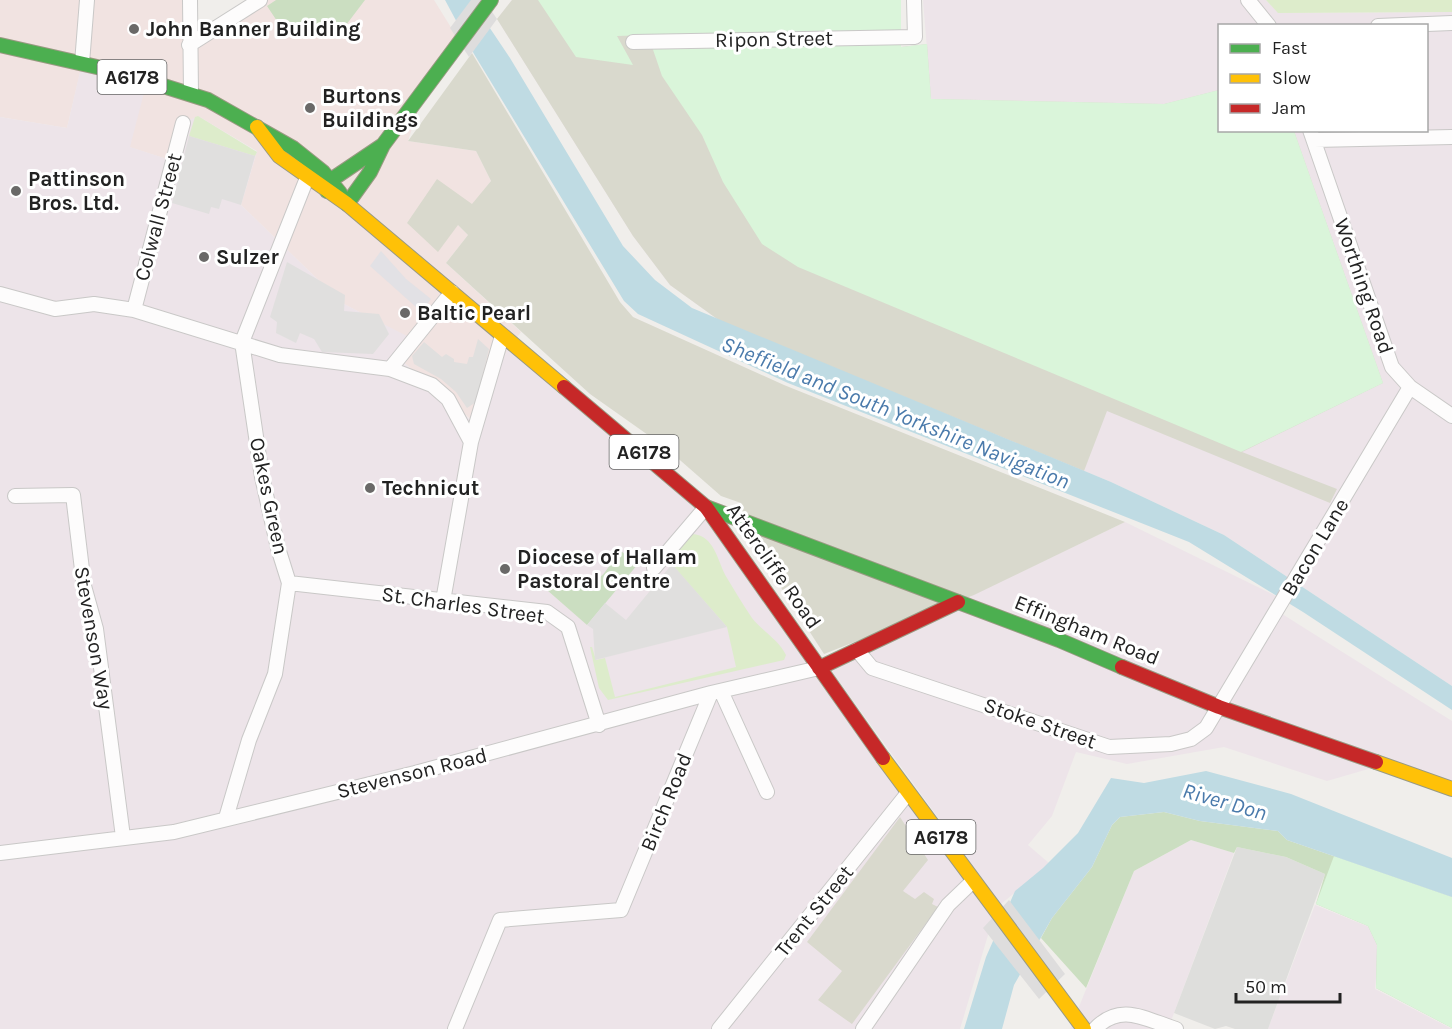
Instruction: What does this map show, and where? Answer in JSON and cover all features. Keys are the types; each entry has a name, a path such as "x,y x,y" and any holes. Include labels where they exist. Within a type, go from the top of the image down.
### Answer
{"main road":[{"path":"347,204 370,172 383,145 489,2"},
{"name":"Attercliffe Road","path":"0,45 82,63 191,93 233,112 288,143 347,204 502,336 621,432 706,507 908,793 1084,1029"},
{"name":"Attercliffe Road","path":"257,127 279,156 307,177 329,186"},
{"path":"329,186 383,145"},
{"name":"Effingham Road","path":"706,507 1059,640 1219,707 1452,789"},
{"path":"913,585 921,606 922,619"},
{"path":"819,668 958,602"}],"street":[{"path":"82,63 87,0"},
{"path":"190,0 191,93"},
{"path":"189,45 260,0"},
{"name":"Ripon Street","path":"633,42 915,37 914,0"},
{"path":"1248,0 1267,24"},
{"path":"1427,24 1452,23"},
{"name":"Colwall Street","path":"134,310 183,123"},
{"path":"1312,135 1452,137"},
{"name":"Worthing Road","path":"1312,135 1392,367 1410,387 1452,416"},
{"name":"Oakes Green","path":"226,818 249,740 275,675 289,583 262,477 242,342 307,177"},
{"path":"390,369 452,292"},
{"path":"0,294 55,309 94,304 134,310 280,355 390,369 432,385 448,399 471,442"},
{"path":"442,601 471,442 502,336"},
{"name":"Bacon Lane","path":"1219,707 1410,387"},
{"name":"Stevenson Way","path":"15,496 73,495 84,586 96,629 123,837"},
{"path":"654,568 706,507"},
{"name":"St. Charles Street","path":"289,583 547,612 568,627 599,725"},
{"name":"Stoke Street","path":"857,650 872,668 1109,747 1128,748 1191,740 1206,728 1219,707"},
{"name":"Stevenson Road","path":"0,853 174,832 599,725 716,692 819,668"},
{"path":"716,692 767,792"},
{"name":"Birch Road","path":"455,1029 500,920 621,910 716,692"},
{"name":"Trent Street","path":"719,1029 908,793"},
{"path":"863,1029 948,905 973,881"},
{"path":"1095,1029 1107,1016 1127,1013 1176,1029"}],"shaded area":[{"path":"0,0 190,0 189,44 260,0 434,0 460,42 424,91 408,141 476,151 491,181 458,225 468,235 446,263 521,332 508,349 474,422 395,355 407,337 342,303 241,205 257,151 198,116 173,161 129,147 146,81 82,64 67,128 0,117"},
{"path":"512,0 1383,383 1294,132 1428,132 1428,24 1218,24 1218,90 1164,104 931,99 923,0 1266,0 1279,13 1452,12 1452,686 1224,535 1111,482 720,321 670,285 633,236 497,19"},
{"path":"512,0 901,0 901,47 927,44 931,99 1164,104 1218,90 1218,132 1294,132 1383,383 1242,452 1337,489 1330,503 1107,411 1084,471 720,321 670,285 633,236 497,19"},
{"path":"472,53 620,302 633,317 784,385 1125,522 974,595 824,654 771,572 734,523 741,503 721,496 665,447 590,394 446,263 468,235 458,225 438,252 407,223 437,179 472,204 491,181 476,151 408,141"},
{"path":"82,63 147,81 130,147 173,161 183,123 198,116 257,152 241,205 342,303 407,336 396,356 473,422 508,349 694,501 994,915 960,1029 0,1029 0,117 67,128"},
{"path":"189,136 255,156 241,205 222,199 219,209 211,207 209,214 172,203"},
{"path":"381,251 406,279 431,299 416,320 416,307 370,266"},
{"path":"287,262 345,295 344,311 379,314 389,334 373,354 322,352 314,339 300,333 296,343 276,333 277,322 270,317"},
{"path":"478,339 489,349 476,402 467,408 456,392 441,379 414,364 412,356 424,342 442,357 446,354 454,359 454,362 467,364 469,357 473,357"},
{"path":"1125,522 1282,599 1279,612 1452,721 1452,786 1389,763 1327,781 1224,747 1127,764 1076,752 1052,816 1028,845 1050,864 1001,904 827,665"},
{"path":"672,564 727,627 595,660 593,629 587,625 605,603 626,620"},
{"path":"900,817 928,860 903,891 915,899 924,892 934,899 932,904 938,907 852,1024 818,1000 842,971 807,942"},
{"path":"1191,840 1234,853 1168,1029 1070,1029 1134,871"},
{"path":"1237,847 1286,857 1325,874 1268,1029 1235,1029 1226,1026 1215,1029 1174,1013"},
{"path":"1315,905 1369,927 1379,945 1375,989 1452,1029 1268,1029"}],"green space":[{"path":"276,0 365,0 343,29 279,24 267,6"},
{"path":"538,0 901,0 901,47 927,44 931,99 1164,104 1218,90 1218,132 1294,132 1383,383 1241,452 798,267 762,244 723,182 702,135 662,76 648,35 617,36 633,65 576,57"},
{"path":"1266,0 1452,0 1452,12 1278,13"},
{"path":"198,116 257,152 255,156 189,136 195,117"},
{"path":"692,534 700,535 711,544 727,578 745,608 756,623 783,650 786,655 784,660 608,700 599,688 590,647 592,647 596,660 605,658 615,697 736,667 727,627 668,560"},
{"path":"617,548 638,564 587,625 547,590 545,582 590,582 605,572"},
{"path":"1164,812 1200,821 1278,831 1287,840 1452,897 1452,1028 1376,988 1377,945 1368,926 1316,904 1325,874 1286,857 1237,847 1234,853 1191,840 1134,871 1086,988 1041,938 1052,918 1092,867 1112,825 1120,817"},
{"path":"1334,856 1452,897 1452,1028 1376,988 1377,945 1368,926 1316,904"}],"water":[{"name":"Sheffield and South Yorkshire Navigation","path":"445,0 471,0 510,58 623,246 655,280 692,308 1111,482 1224,535 1452,686 1452,710 1303,612 1189,542 788,383 638,314 624,301 474,54"},
{"name":"River Don","path":"1206,771 1291,794 1452,858 1452,897 1287,840 1278,831 1200,821 1164,812 1120,817 1112,825 1092,867 1052,918 1014,985 1002,1029 964,1029 986,957 1015,891 1043,868 1078,833 1111,778 1144,783"}],"pier":[{"path":"471,0 484,0 497,19 469,57 450,28"},
{"path":"1009,900 1065,974 1039,999 983,928"}],"traffic: fast":[{"path":"347,204 370,172 383,145 491,0"},
{"path":"0,45 119,72 208,100 293,148 323,172 340,193"},
{"path":"327,191 331,180 383,145"},
{"path":"706,507 1059,640 1122,667"}],"traffic: slow":[{"path":"257,127 279,156 347,204 564,387"},
{"path":"883,758 1084,1029"},
{"path":"1376,762 1452,789"}],"traffic: jam":[{"path":"564,387 706,507 883,758"},
{"path":"819,668 958,602"},
{"path":"1122,667 1219,707 1376,762"}],"place":[{"name":"John Banner Building","path":"134,29"},
{"name":"Burtons Buildings","path":"310,108"},
{"name":"Pattinson Bros. Ltd.","path":"16,191"},
{"name":"Sulzer","path":"204,257"},
{"name":"Baltic Pearl","path":"405,313"},
{"name":"Technicut","path":"370,488"},
{"name":"Diocese of Hallam Pastoral Centre","path":"505,569"}]}
